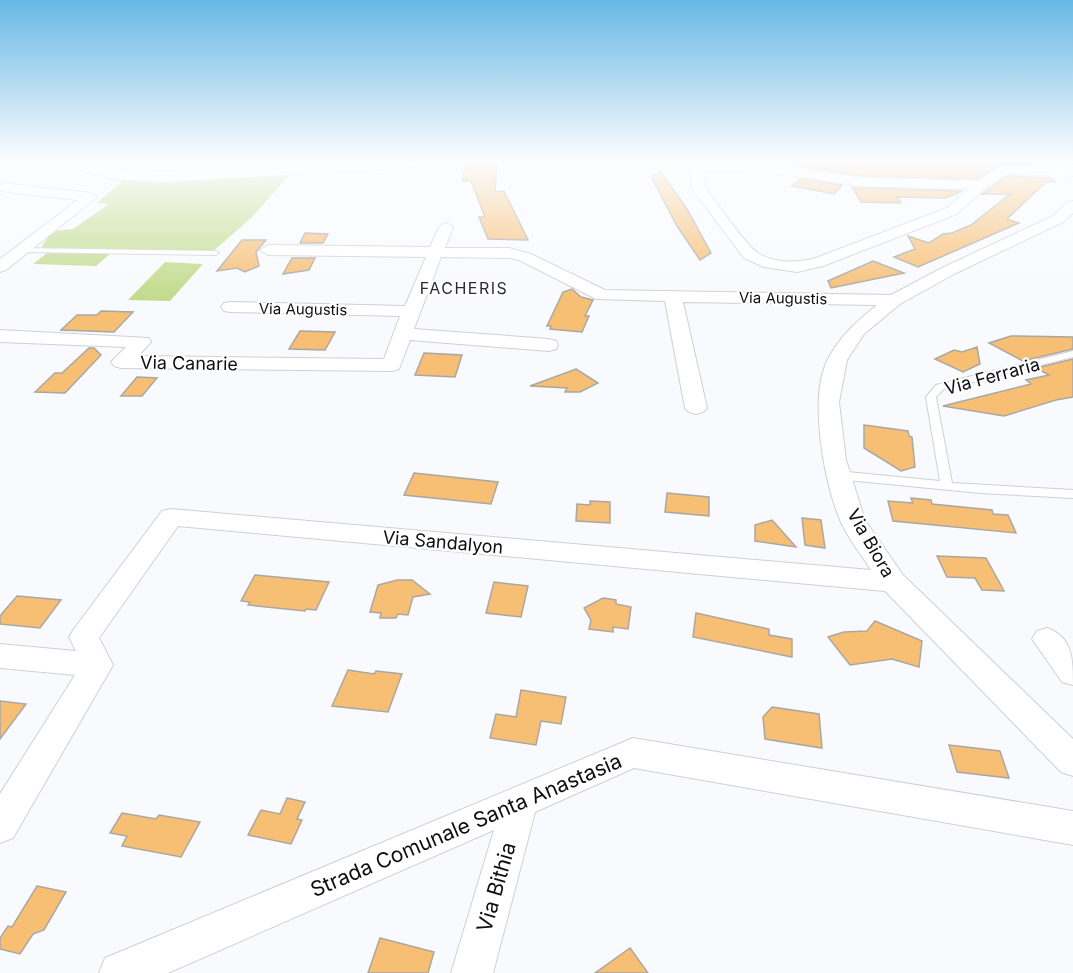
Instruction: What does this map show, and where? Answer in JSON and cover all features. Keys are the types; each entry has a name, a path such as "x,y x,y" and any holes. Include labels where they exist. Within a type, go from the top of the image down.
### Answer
{"street":[{"path":"0,267 78,206"},
{"path":"713,206 750,255 765,262 790,267 812,265 952,211 957,206"},
{"name":"Via Biora","path":"1071,206 1058,219 948,271 894,300 857,330 837,360 830,402 837,475 854,521 893,582 1073,761"},
{"path":"446,226 402,334 549,345"},
{"name":"Via Augustis","path":"268,250 509,253 525,257 602,295 894,300"},
{"path":"673,297 696,408"},
{"name":"Via Augustis","path":"230,307 411,311"},
{"name":"Via Canarie","path":"0,336 142,342 120,362 392,365 402,334"},
{"name":"Via Sandalyon","path":"98,665 84,637 171,517 893,582"},
{"path":"1047,639 1073,673"},
{"path":"0,656 98,665 0,825"},
{"name":"Strada Comunale Santa Anastasia","path":"120,973 633,753 1073,828"},
{"name":"Via Bithia","path":"471,973 520,801"}],"lane":[{"path":"22,250 215,253"},
{"name":"Via Ferraria","path":"947,486 931,397 940,387 1073,354"},
{"path":"837,475 947,486 1073,494"}],"green space":[{"path":"106,206 261,206 210,254 41,248 52,231 73,229"},
{"path":"47,253 110,254 96,266 33,264"},
{"path":"165,262 203,264 170,301 128,300"}],"building":[{"path":"481,206 512,206 528,240 488,239 479,217 485,217"},
{"path":"667,206 685,206 711,253 700,260"},
{"path":"994,206 1020,206 1007,219 1019,223 918,267 894,257 915,249 908,236 929,243 943,234 952,233 971,225"},
{"path":"305,233 328,234 323,243 300,243"},
{"path":"242,240 266,240 256,252 259,266 245,272 237,268 217,271"},
{"path":"292,258 315,258 309,270 283,274"},
{"path":"873,261 904,273 831,288 828,281"},
{"path":"572,289 581,297 593,300 585,316 589,316 582,332 550,329 551,326 547,326 563,292"},
{"path":"101,311 133,312 114,332 61,330 77,315 97,315"},
{"path":"300,331 335,332 325,350 289,349"},
{"path":"1011,336 1073,337 1073,349 1023,361 989,343"},
{"path":"977,347 980,364 963,372 935,359 954,350 962,352"},
{"path":"89,348 94,348 101,355 65,393 35,392 55,373 62,373"},
{"path":"424,353 462,355 455,377 415,375"},
{"path":"1073,359 1073,397 1004,416 943,406 1031,384 1026,380 1049,375 1036,368"},
{"path":"576,369 598,383 580,392 565,392 567,388 530,386"},
{"path":"137,377 157,378 142,396 121,396"},
{"path":"864,425 908,431 909,436 912,437 915,467 901,471 864,448"},
{"path":"414,473 498,482 491,504 404,495"},
{"path":"667,493 709,497 709,516 665,512"},
{"path":"911,498 931,500 932,504 992,510 993,514 1008,515 1016,533 893,521 888,501 913,503"},
{"path":"590,501 610,502 610,523 576,521 577,504 590,505"},
{"path":"802,518 821,520 825,548 805,545"},
{"path":"772,520 796,547 755,541 755,525"},
{"path":"937,556 986,558 1004,591 982,590 975,578 947,577"},
{"path":"255,575 329,582 316,610 306,609 305,611 248,605 250,602 241,601"},
{"path":"397,580 412,580 430,594 413,597 408,615 398,614 396,618 380,618 381,613 370,612 378,585"},
{"path":"494,582 528,586 521,617 486,613"},
{"path":"17,596 61,600 40,628 0,624 0,616"},
{"path":"603,598 616,600 616,604 631,607 628,629 613,627 613,632 589,629 591,620 584,608"},
{"path":"696,613 769,629 769,635 792,639 792,657 693,637"},
{"path":"875,621 922,641 919,667 892,659 850,665 828,637 844,632 867,631"},
{"path":"348,670 374,674 376,671 402,674 388,712 332,706"},
{"path":"521,690 566,697 561,724 541,721 536,745 490,738 496,714 516,717"},
{"path":"0,701 26,704 0,739"},
{"path":"772,707 819,714 822,748 765,739 763,717"},
{"path":"949,745 1000,751 1009,778 957,772"},
{"path":"287,798 305,802 297,819 302,820 291,844 248,835 261,810 280,814"},
{"path":"122,813 156,819 159,815 200,822 181,857 122,846 127,836 110,833"},
{"path":"37,886 66,892 44,930 33,934 20,954 0,949 0,938 8,926 12,927"},
{"path":"380,938 434,952 428,973 368,973"},
{"path":"630,948 648,973 595,973"}],"district":[{"name":"FACHERIS","path":"464,288"}]}
